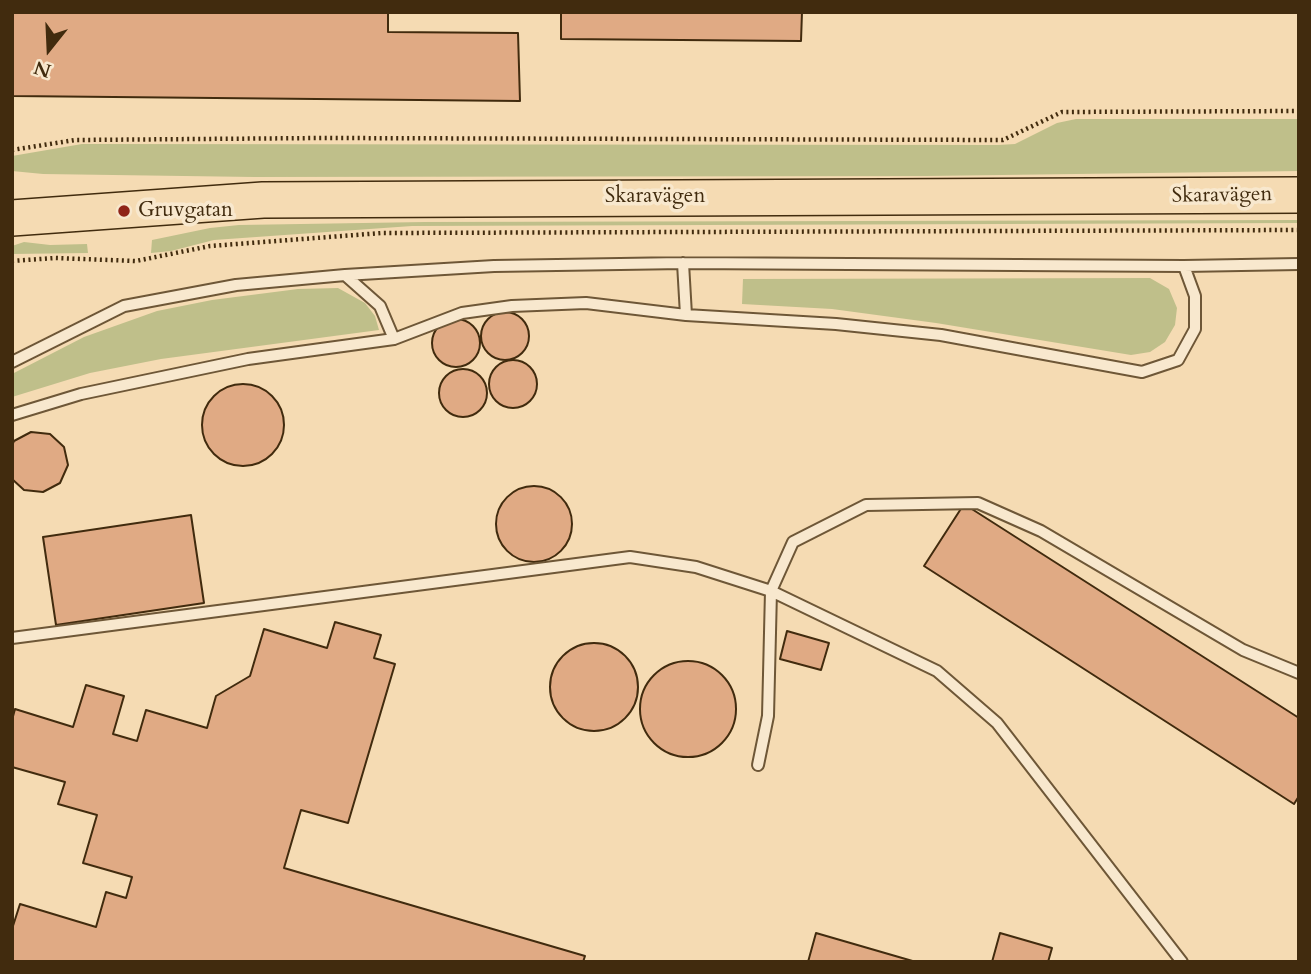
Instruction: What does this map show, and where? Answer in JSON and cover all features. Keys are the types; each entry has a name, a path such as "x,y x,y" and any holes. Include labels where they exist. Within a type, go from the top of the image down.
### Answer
{"main road":[{"name":"Skaravägen","path":"12,218 263,200 1299,195"}],"lane":[{"path":"683,263 686,315"},
{"path":"12,362 124,306 236,285 345,275 494,266 683,263 1184,267 1299,264"},
{"path":"12,415 81,394 248,359 394,339 462,313 512,306 586,303 686,315 836,324 941,335 1142,372 1178,360 1195,329 1195,296 1184,267"},
{"path":"345,275 380,306 394,339"},
{"path":"758,765 768,716 771,592 793,542 866,505 978,503 1041,531 1243,650 1299,673"},
{"path":"12,638 630,557 696,567 771,592 937,671 997,723 1182,962"}],"path":[{"path":"12,150 75,140 1003,140 1062,112 1299,111"},
{"path":"12,261 55,258 136,261 210,246 382,233 1299,230"}],"green space":[{"path":"1076,119 1299,119 1299,171 927,176 254,177 43,174 12,171 12,156 82,144 998,145 1015,144 1057,123"},
{"path":"1299,220 1299,223 412,226 214,240 151,253 152,240 239,225 425,222"},
{"path":"24,242 50,245 87,244 88,253 12,254 12,246"},
{"path":"1150,278 1169,289 1177,308 1175,325 1165,342 1150,352 1131,355 832,309 742,304 743,279"},
{"path":"338,288 365,303 375,316 379,330 161,359 90,373 12,397 12,374 84,337 157,311 212,300 298,289"}],"building":[{"path":"12,12 388,12 388,32 518,33 520,101 12,96"},
{"path":"561,12 802,12 801,41 561,39"},
{"path":"505,312 522,319 529,336 522,353 505,360 488,353 481,336 488,319"},
{"path":"456,319 473,326 480,343 473,360 456,367 439,360 432,343 439,326"},
{"path":"513,360 530,367 537,384 530,401 513,408 496,401 489,384 496,367"},
{"path":"463,369 480,376 487,393 480,410 463,417 446,410 439,393 446,376"},
{"path":"243,384 259,387 272,396 281,409 284,425 281,441 272,454 259,463 243,466 227,463 214,454 205,441 202,425 205,409 214,396 227,387"},
{"path":"31,432 50,434 64,447 68,465 60,483 43,492 24,490 12,479 14,441"},
{"path":"534,486 548,489 561,497 569,510 572,524 569,538 561,551 548,559 534,562 520,559 507,551 499,538 496,524 499,510 507,497 520,489"},
{"path":"964,504 1299,718 1299,796 1294,804 924,566"},
{"path":"191,515 204,603 56,625 43,537"},
{"path":"335,622 381,635 374,658 395,664 348,823 301,810 284,868 585,956 583,962 12,962 12,929 20,904 96,927 106,892 126,898 132,877 83,863 97,815 58,804 65,782 12,767 12,720 15,709 73,727 86,685 124,696 113,734 137,741 146,710 207,728 216,696 250,676 264,629 327,648"},
{"path":"787,631 829,643 821,670 780,659"},
{"path":"594,643 619,650 631,662 638,687 631,712 619,724 594,731 569,724 557,712 550,687 557,662 569,650"},
{"path":"688,661 706,665 722,675 732,691 736,709 732,727 722,743 706,753 688,757 670,753 654,743 644,727 640,709 644,691 654,675 670,665"},
{"path":"816,933 916,962 808,962"},
{"path":"1000,933 1052,948 1048,962 992,962"}],"place":[{"name":"Gruvgatan","path":"124,211"}]}
